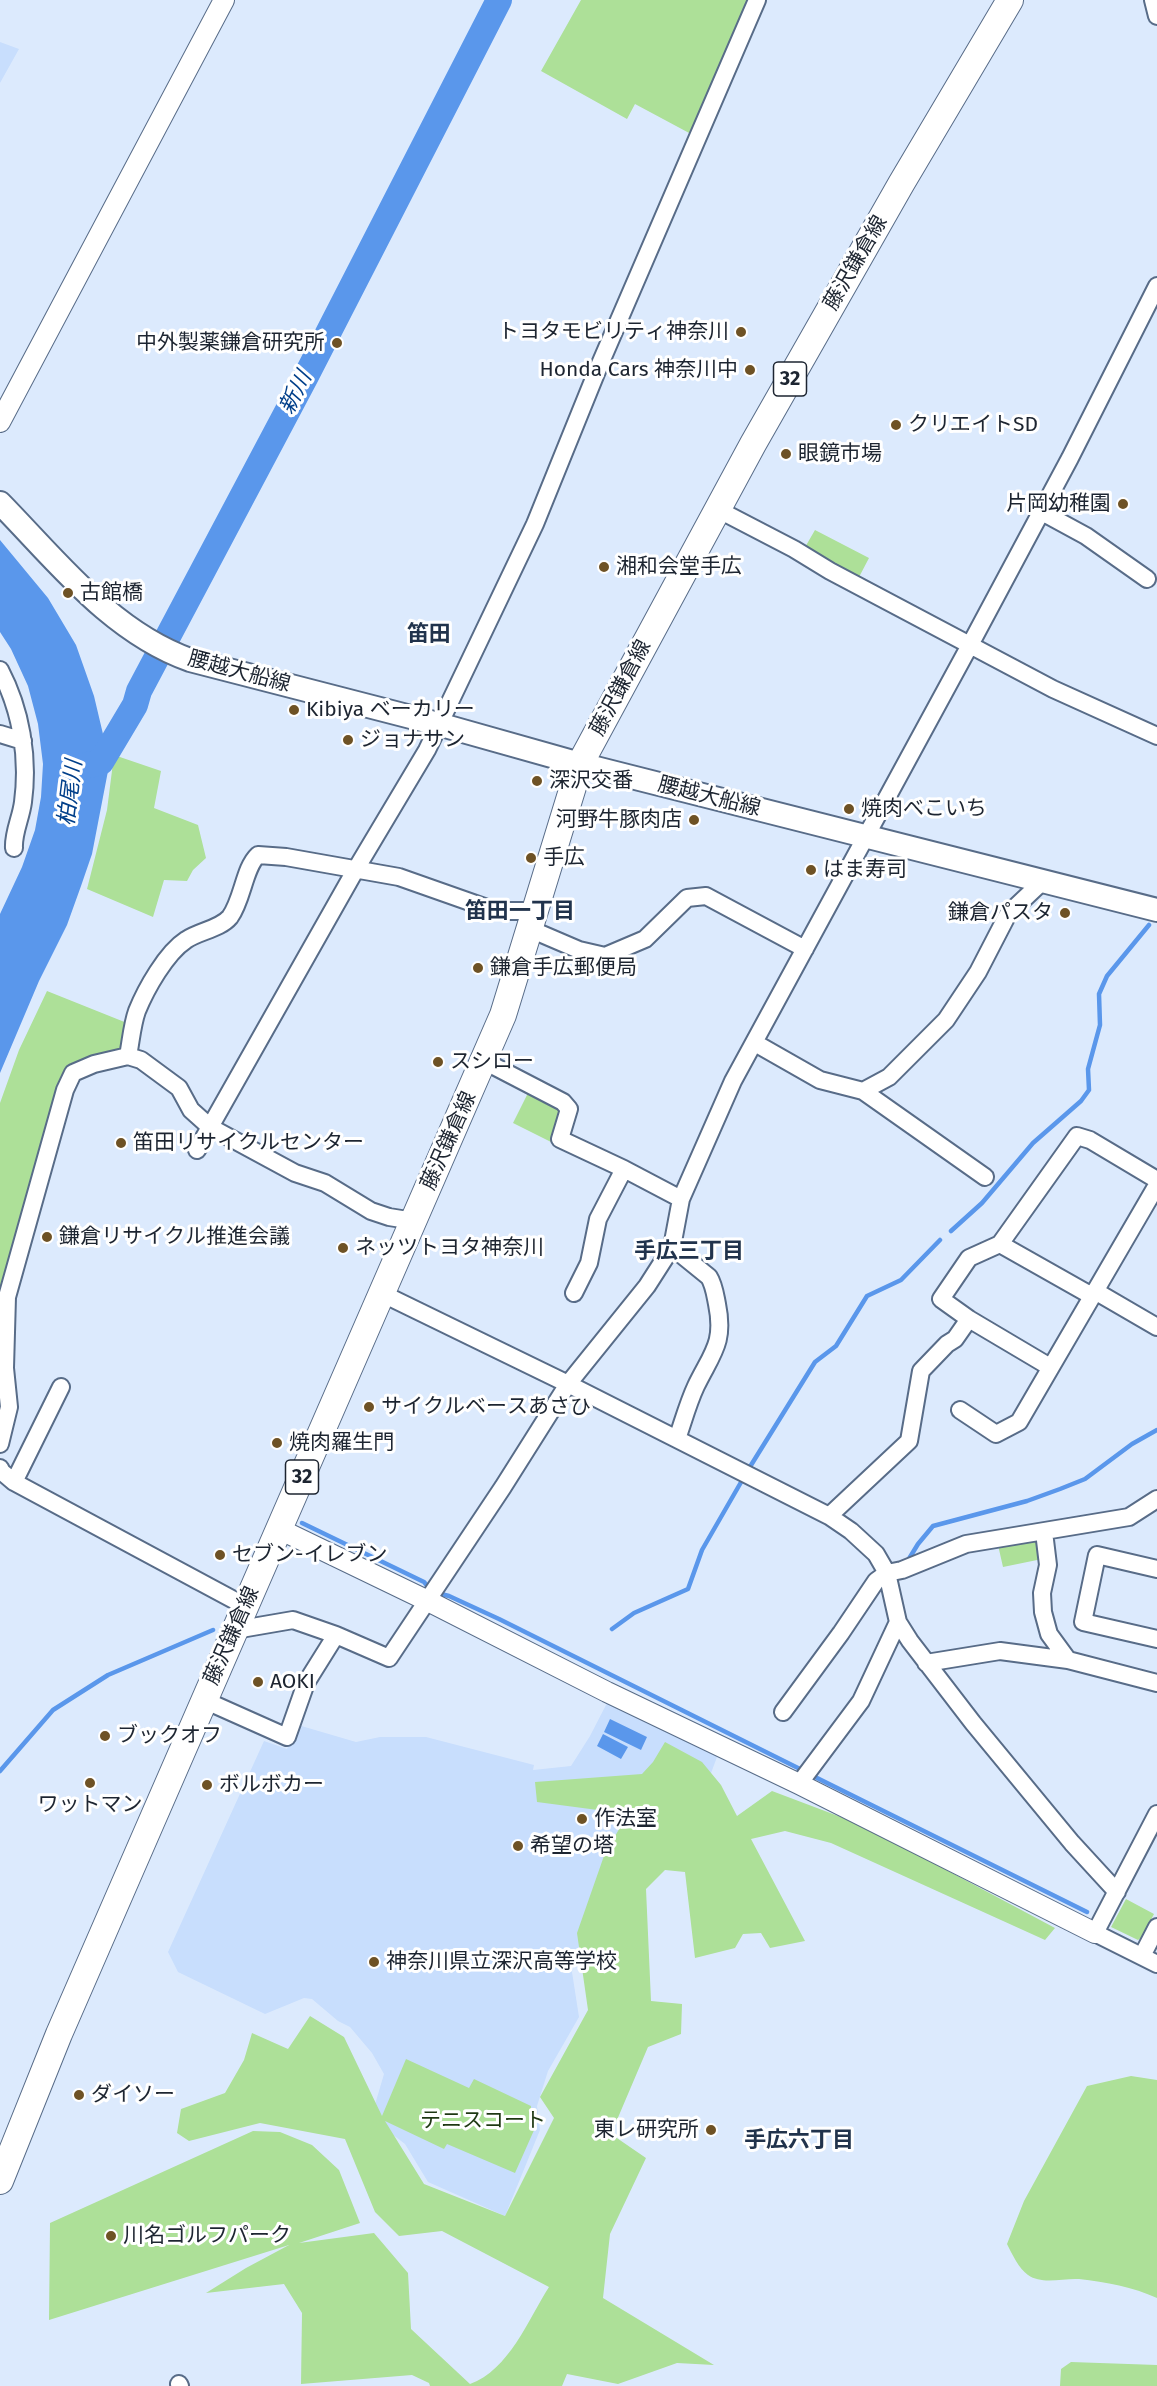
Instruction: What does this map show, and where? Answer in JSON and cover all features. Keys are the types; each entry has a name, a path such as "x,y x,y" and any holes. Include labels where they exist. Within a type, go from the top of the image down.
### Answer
{"main road":[{"name":"藤沢鎌倉線","path":"0,2181 59,2034 503,1015 580,764 717,508 889,205 1010,0"},
{"name":"腰越大船線","path":"0,503 111,616 151,643 174,654 580,764 866,837 1151,905"}],"street":[{"path":"0,422 224,0"},
{"path":"197,1150 356,869 427,750 535,525 597,371 757,0"},
{"path":"1153,0 1157,16"},
{"path":"235,1630 293,1620 336,1635 389,1658 429,1601 568,1384 647,1286 672,1247 681,1199 733,1081 970,645 1157,286"},
{"path":"717,508 1053,689 1157,736"},
{"path":"1040,511 1086,536 1147,579"},
{"path":"0,669 17,710 26,774 19,822 8,842"},
{"path":"0,734 22,741"},
{"path":"128,1056 137,1012 169,954 191,936 223,923 230,916 240,898 252,861 258,855 286,857 399,877 487,908 507,911 533,920 579,950 605,956 645,939 687,898 706,896 805,949"},
{"path":"863,1092 890,1077 946,1020 978,972 1008,915 1044,880"},
{"path":"754,1043 820,1080 863,1092 985,1177"},
{"path":"0,1444 9,1407 5,1368 7,1297 65,1090 73,1073 94,1064 128,1056 141,1060 178,1088 191,1110 210,1127 295,1173 325,1183 372,1211 389,1217 414,1221"},
{"path":"484,1061 563,1102 569,1110 560,1139 681,1199"},
{"path":"1050,1367 969,1319 941,1299 969,1258 1000,1244 1077,1136 1090,1140 1157,1180"},
{"path":"574,1293 589,1263 598,1219 624,1169"},
{"path":"960,1410 996,1434 1019,1422 1157,1185"},
{"path":"1000,1244 1157,1327"},
{"path":"672,1247 709,1277 713,1283 720,1317 719,1342 695,1388 677,1439"},
{"path":"383,1294 677,1439 829,1516 851,1531 876,1554 887,1573 898,1622 926,1663 1072,1843 1117,1892"},
{"path":"829,1516 909,1441 921,1371 947,1344 955,1339 969,1319"},
{"path":"14,1482 61,1387"},
{"path":"0,1468 14,1482 245,1606"},
{"path":"783,1712 876,1581 887,1573 902,1570 966,1544 1129,1517 1157,1499"},
{"path":"279,1529 429,1601 607,1692 799,1784 1149,1960 1157,1927"},
{"path":"1044,1532 1048,1565 1042,1593 1043,1612 1049,1634 1068,1660"},
{"path":"1157,1569 1097,1555 1083,1622 1157,1639"},
{"path":"799,1784 861,1701 898,1622"},
{"path":"204,1700 287,1737 306,1683 336,1635"},
{"path":"926,1663 1000,1651 1068,1660 1157,1683"},
{"path":"1095,1933 1157,1814"}],"shaded area":[{"path":"0,42 19,49 0,83"},
{"name":"神奈川県立深沢高等学校","path":"607,1703 717,1757 701,1800 585,1924 572,1972 579,2017 548,2071 537,2106 540,2130 505,2216 428,2182 405,2144 371,2118 384,2074 372,2053 350,2027 338,2021 312,1999 304,1998 265,2014 178,1972 168,1952 264,1741 287,1749 298,1725 356,1742 380,1737 426,1737 534,1765 533,1770 571,1766"}],"green space":[{"path":"581,0 749,0 691,134 635,104 627,119 541,71"},
{"path":"815,530 869,558 858,579 804,549"},
{"path":"114,755 161,771 154,808 198,825 206,858 193,870 187,881 164,880 153,917 87,889 107,810"},
{"path":"47,991 132,1025 123,1044 114,1054 81,1063 0,1313 0,1103 19,1050"},
{"path":"531,1087 562,1108 562,1120 551,1142 513,1123"},
{"path":"1039,1540 1042,1559 1003,1567 998,1545"},
{"name":"テニスコート","path":"665,1742 702,1762 721,1785 737,1816 772,1791 862,1825 1055,1928 1045,1940 831,1843 785,1831 751,1839 805,1941 770,1948 761,1933 743,1934 735,1948 695,1958 685,1872 665,1870 646,1889 651,2001 682,2004 681,2034 648,2047 611,2134 646,2158 610,2234 603,2298 714,2365 677,2363 618,2384 567,2374 562,2386 430,2386 429,2383 412,2375 301,2384 302,2313 284,2284 206,2293 289,2245 49,2320 50,2223 253,2131 280,2132 312,2145 339,2170 360,2223 299,2243 374,2233 408,2273 411,2329 470,2384 496,2368 516,2343 549,2287 442,2231 399,2236 375,2212 345,2139 260,2123 189,2141 177,2133 181,2109 225,2093 244,2060 252,2033 288,2049 310,2016 344,2037 382,2116 406,2059 469,2088 474,2079 531,2106 531,2118 535,2128 515,2173 447,2144 444,2149 385,2121 424,2184 505,2216 554,2118 540,2097 588,2010 577,1933 605,1853 628,1814 537,1802 535,1782 642,1774 653,1762"},
{"path":"1126,1899 1154,1914 1142,1937 1138,1940 1111,1927"},
{"path":"1131,2076 1157,2080 1157,2298 1129,2288 1099,2282 1034,2278 1022,2269 1007,2244 1024,2201 1087,2086"},
{"path":"1071,2362 1157,2365 1157,2386 1060,2386 1061,2369"}],"water":[{"name":"柏尾川","path":"0,540 48,598 76,645 94,696 107,751 108,771 92,854 81,886 67,925 39,981 0,1073 0,914 22,867 35,830 41,797 43,764 38,724 28,686 11,649 0,632"},
{"path":"610,1719 647,1737 641,1750 604,1732"},
{"path":"603,1734 628,1747 621,1759 597,1746"}],"waterway":[{"name":"新川","path":"80,767 101,762 135,705 139,691 305,378 499,0"},
{"path":"951,1231 982,1203 1033,1143 1081,1101 1089,1090 1088,1069 1100,1025 1099,994 1107,976 1149,925"},
{"path":"748,1470 815,1362 836,1346 867,1296 901,1280 940,1240"},
{"path":"907,1562 933,1526 1027,1501 1085,1479 1132,1444 1157,1430"},
{"path":"612,1629 634,1613 688,1589 702,1550 744,1477"},
{"path":"302,1523 424,1582 430,1589"},
{"path":"437,1593 449,1596 499,1619 804,1771"},
{"path":"0,1771 53,1710 108,1675 213,1630"},
{"path":"811,1775 1087,1912"}],"place":[{"name":"トヨタモビリティ神奈川","path":"741,332"},
{"name":"中外製薬鎌倉研究所","path":"337,343"},
{"name":"Honda Cars 神奈川中","path":"750,370"},
{"name":"クリエイトSD","path":"896,425"},
{"name":"眼鏡市場","path":"786,454"},
{"name":"片岡幼稚園","path":"1123,504"},
{"name":"湘和会堂手広","path":"604,567"},
{"name":"古館橋","path":"68,593"},
{"name":"Kibiya ベーカリー","path":"294,710"},
{"name":"ジョナサン","path":"348,740"},
{"name":"深沢交番","path":"537,781"},
{"name":"焼肉べこいち","path":"849,809"},
{"name":"河野牛豚肉店","path":"694,820"},
{"name":"手広","path":"531,858"},
{"name":"はま寿司","path":"811,870"},
{"name":"鎌倉パスタ","path":"1065,913"},
{"name":"鎌倉手広郵便局","path":"478,968"},
{"name":"スシロー","path":"438,1062"},
{"name":"笛田リサイクルセンター","path":"121,1143"},
{"name":"鎌倉リサイクル推進会議","path":"47,1237"},
{"name":"ネッツトヨタ神奈川","path":"343,1248"},
{"name":"サイクルベースあさひ","path":"369,1407"},
{"name":"焼肉羅生門","path":"277,1443"},
{"name":"セブン-イレブン","path":"220,1555"},
{"name":"AOKI","path":"258,1682"},
{"name":"ブックオフ","path":"105,1736"},
{"name":"ワットマン","path":"90,1783"},
{"name":"ボルボカー","path":"207,1785"},
{"name":"作法室","path":"582,1819"},
{"name":"希望の塔","path":"518,1846"},
{"name":"神奈川県立深沢高等学校","path":"374,1962"},
{"name":"ダイソー","path":"79,2095"},
{"name":"東レ研究所","path":"711,2130"},
{"name":"川名ゴルフパーク","path":"111,2236"}],"district":[{"name":"笛田","path":"429,635"},
{"name":"笛田一丁目","path":"520,912"},
{"name":"手広三丁目","path":"689,1252"},
{"name":"手広六丁目","path":"799,2141"}]}
